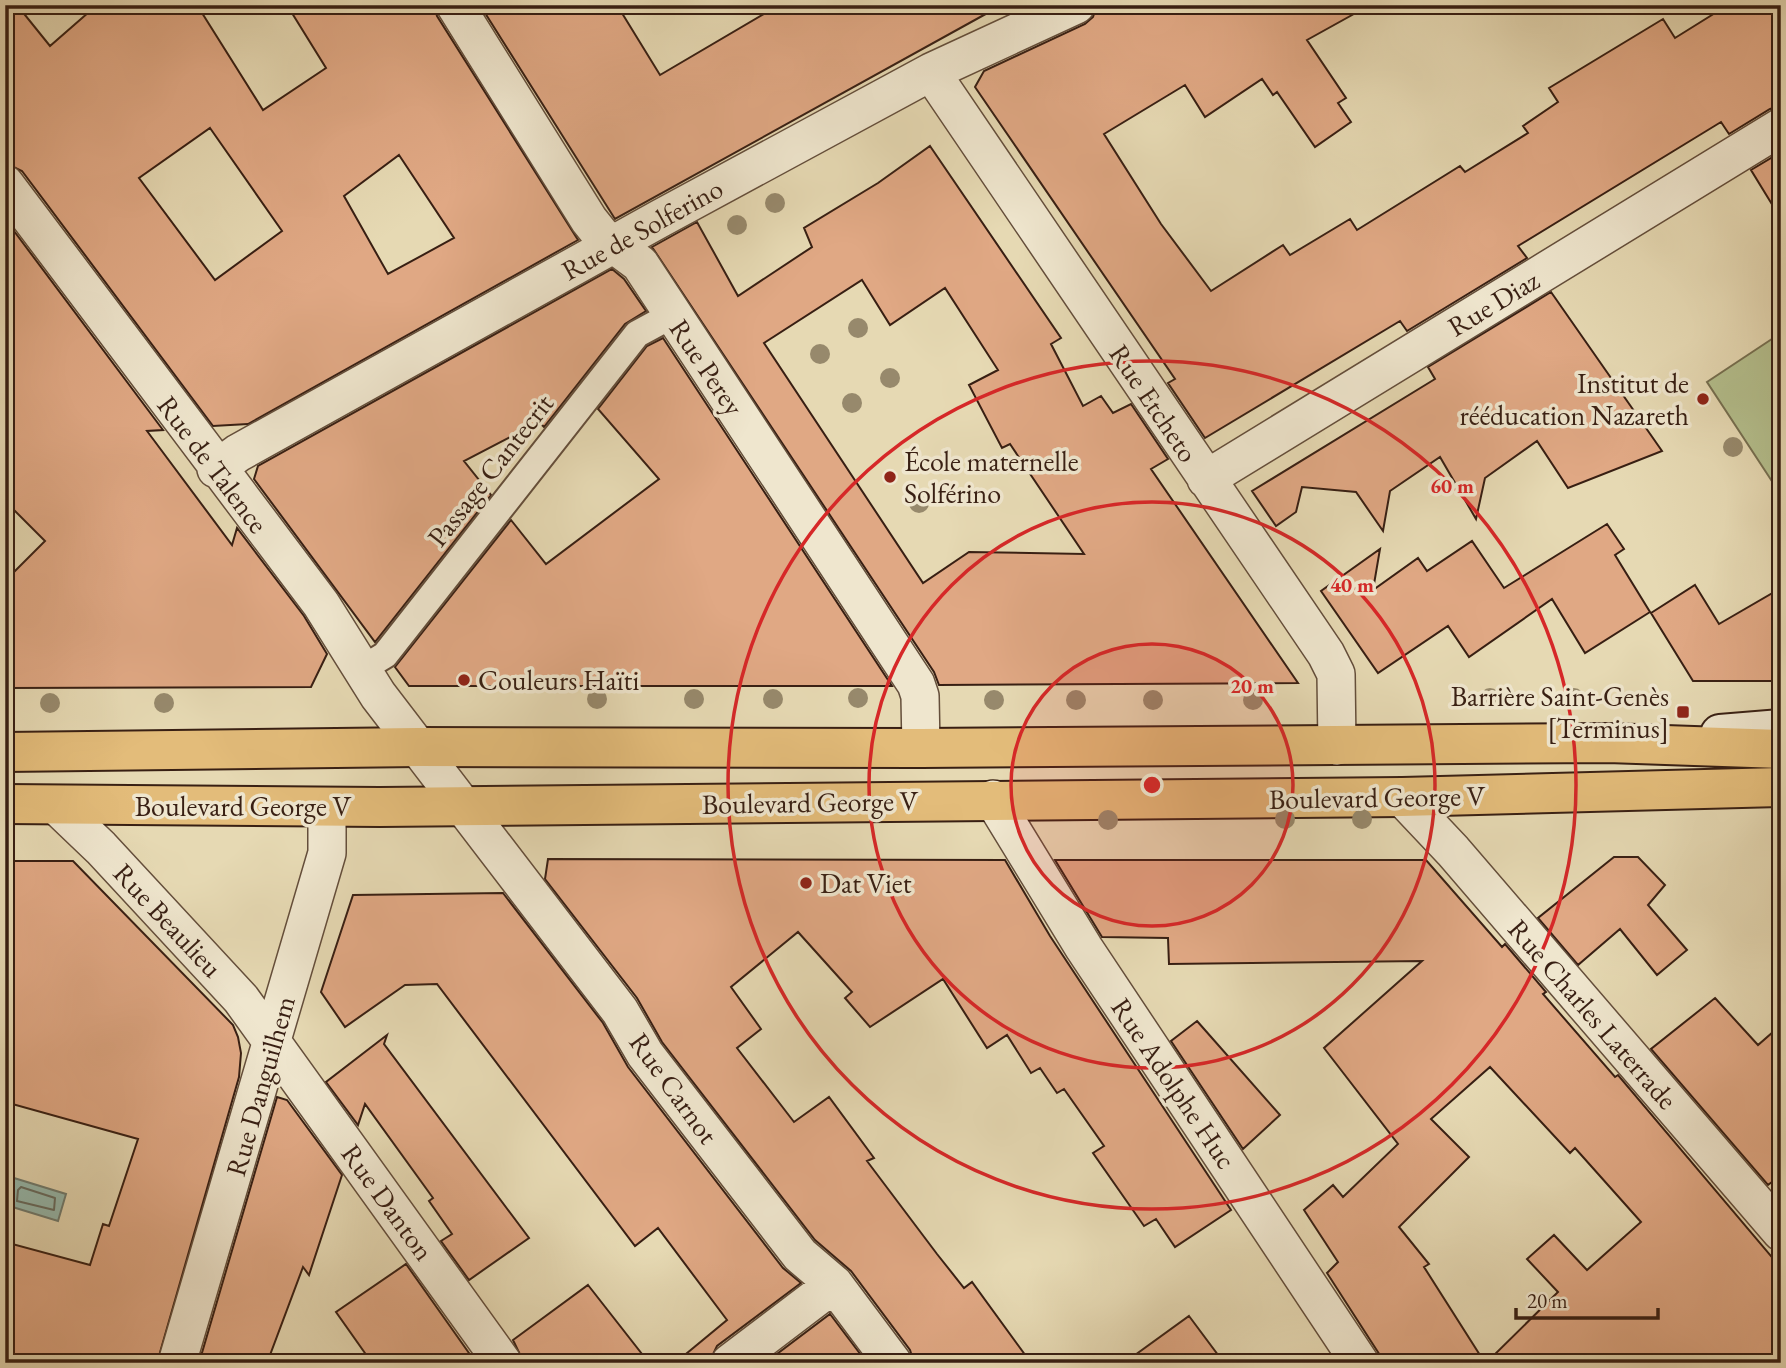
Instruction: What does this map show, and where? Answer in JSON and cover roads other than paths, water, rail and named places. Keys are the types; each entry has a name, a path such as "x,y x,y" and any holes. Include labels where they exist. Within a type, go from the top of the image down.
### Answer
{"main road":[{"name":"Boulevard George V","path":"1608,743 1781,729"},
{"name":"Boulevard George V","path":"5,752 418,747 921,748 1608,743 1781,749"},
{"name":"Boulevard George V","path":"5,804 462,806 1615,794 1781,787"},
{"name":"Boulevard George V","path":"1615,794 1781,807"}],"street":[{"name":"Rue Perey","path":"456,5 589,220 614,245 640,264 671,315 916,684 920,696 921,748"},
{"name":"Rue de Solferino","path":"216,469 238,453 1039,12 1076,5"},
{"name":"Rue Etcheto","path":"931,72 1336,674 1337,746"},
{"name":"Rue Diaz","path":"1206,479 1781,127"},
{"name":"Rue de Talence","path":"5,184 216,469 321,604 362,669 418,747"},
{"name":"Passage Cantecrit","path":"362,669 385,655 637,334 671,315"},
{"name":"Rue Carnot","path":"418,747 620,1011 645,1054 800,1255 834,1284 893,1363"},
{"name":"Rue Charles Laterrade","path":"1402,797 1453,851 1781,1233"},
{"name":"Rue Adolphe Huc","path":"993,799 1084,948 1360,1363"},
{"name":"Rue Beaulieu","path":"56,805 101,848 241,999 274,1041"},
{"name":"Rue Danguilhem","path":"177,1363 274,1041 327,853 327,807"},
{"name":"Rue Danton","path":"274,1041 503,1363"},
{"path":"730,1363 834,1284"}],"water":[{"path":"14,1178 66,1194 58,1221 6,1205"}],"place":[{"name":"Institut de rééducation Nazareth","path":"1703,399"},
{"name":"École maternelle Solférino","path":"890,477"},
{"name":"Couleurs Haïti","path":"464,680"},
{"name":"Barrière Saint-Genès [Terminus]","path":"1683,712"},
{"name":"Dat Viet","path":"806,883"}]}
